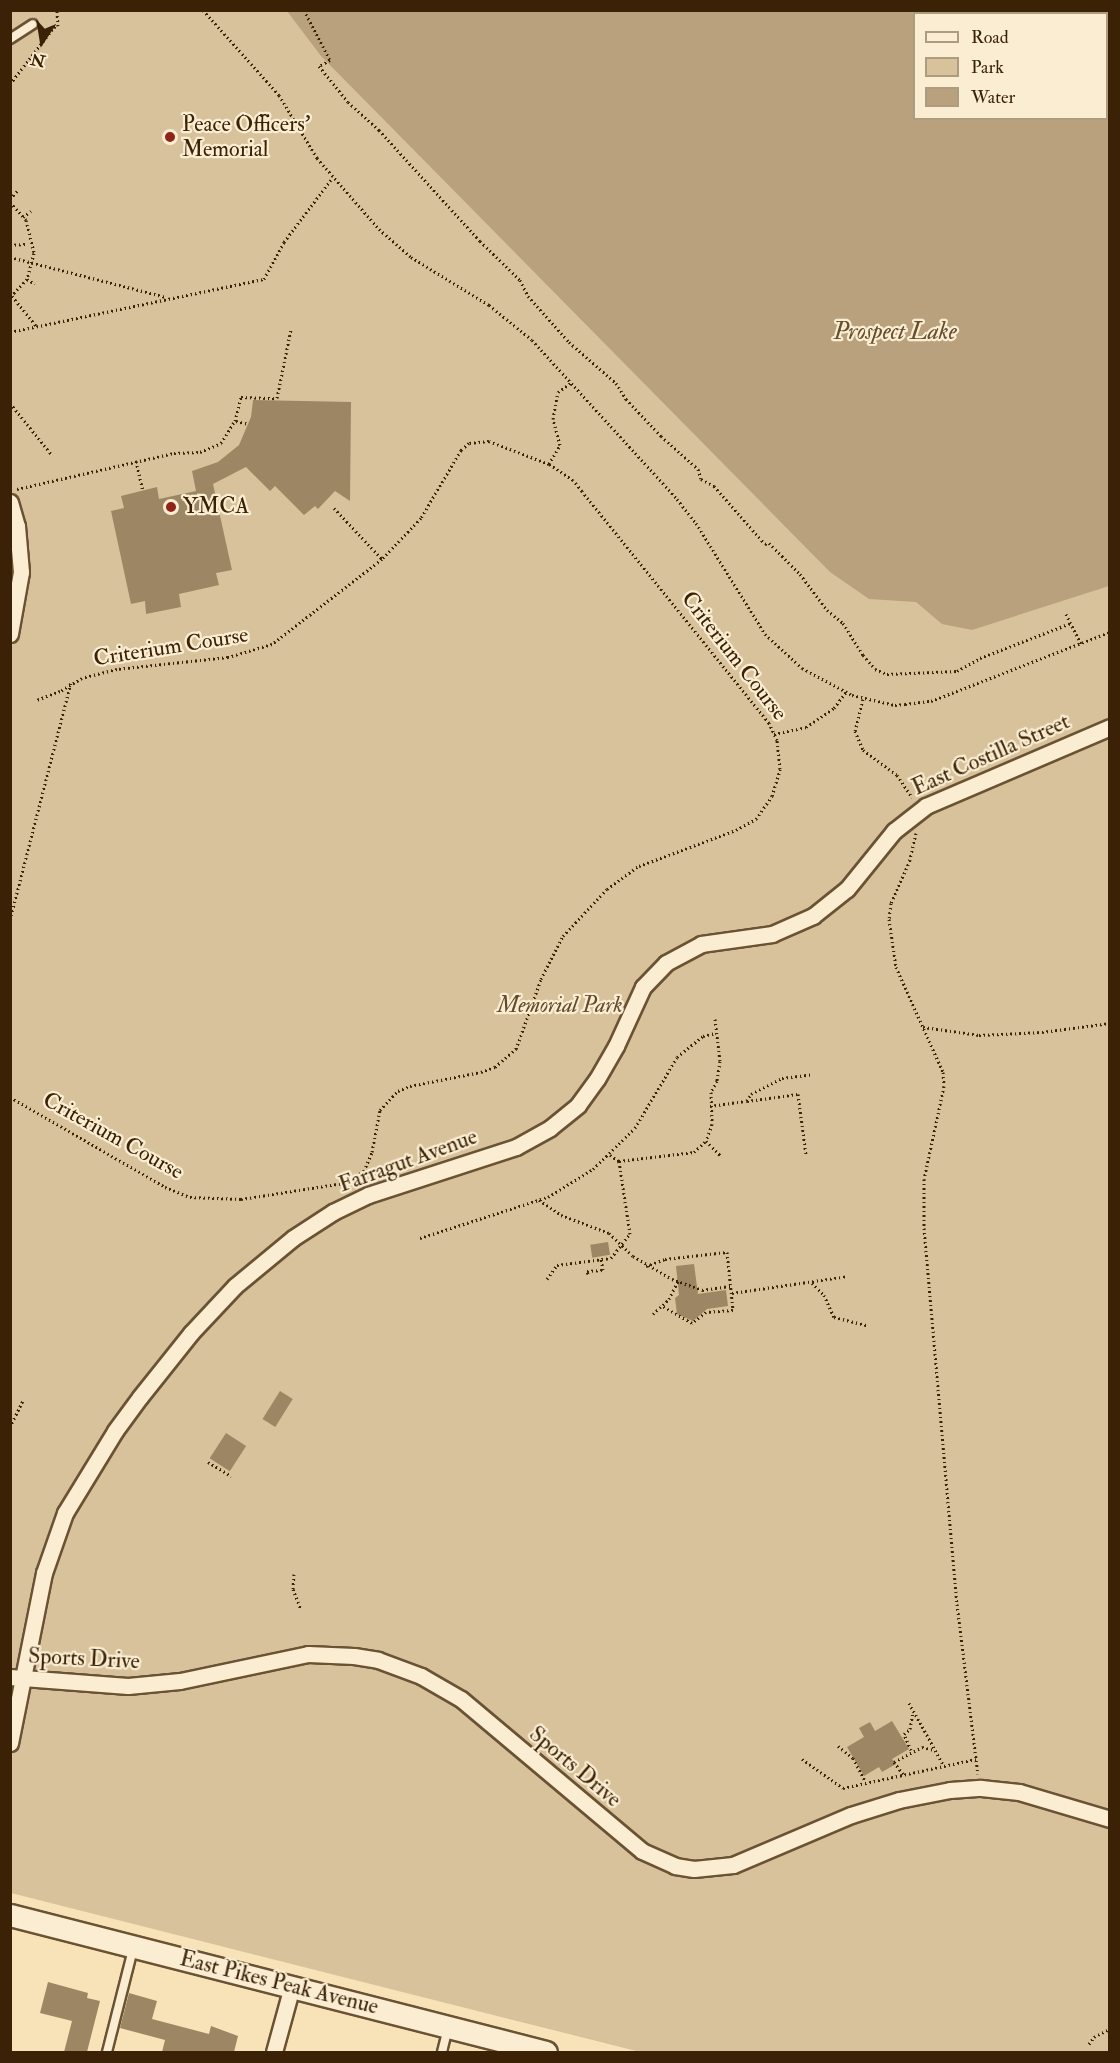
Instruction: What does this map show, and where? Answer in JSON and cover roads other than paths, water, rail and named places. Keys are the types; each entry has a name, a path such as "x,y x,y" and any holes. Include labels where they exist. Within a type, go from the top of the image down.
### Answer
{"main road":[{"name":"East Pikes Peak Avenue","path":"10,1915 546,2052"}],"street":[{"path":"10,502 17,526 21,572 10,634"},
{"name":"East Costilla Street","path":"894,831 913,815 946,796 1110,727"},
{"name":"Farragut Avenue","path":"10,1743 17,1678 44,1573 65,1513 115,1431 147,1387 184,1341 235,1286 293,1238 333,1212 368,1195 516,1147 550,1128 578,1105 597,1079 616,1046 643,987 654,973 681,954 701,944 772,934 813,916 847,889 894,831"},
{"name":"Sports Drive","path":"17,1678 105,1686 154,1684 256,1667 308,1654 354,1656 401,1667 461,1699 642,1851 675,1866 694,1869 733,1865 851,1815 899,1800 950,1790 981,1788 1019,1792 1110,1819"},
{"path":"274,2052 292,1986"}],"lane":[{"path":"10,39 33,24"},
{"path":"107,2052 134,1946"},
{"path":"442,2052 448,2026"}],"water":[{"name":"Prospect Lake","path":"287,11 1109,11 1109,586 972,630 942,624 916,602 869,599 830,572 321,56"}],"place":[{"name":"Peace Officers' Memorial","path":"170,137"},
{"name":"YMCA","path":"171,507"}],"park label":[{"name":"Memorial Park","path":"560,1006"}]}
